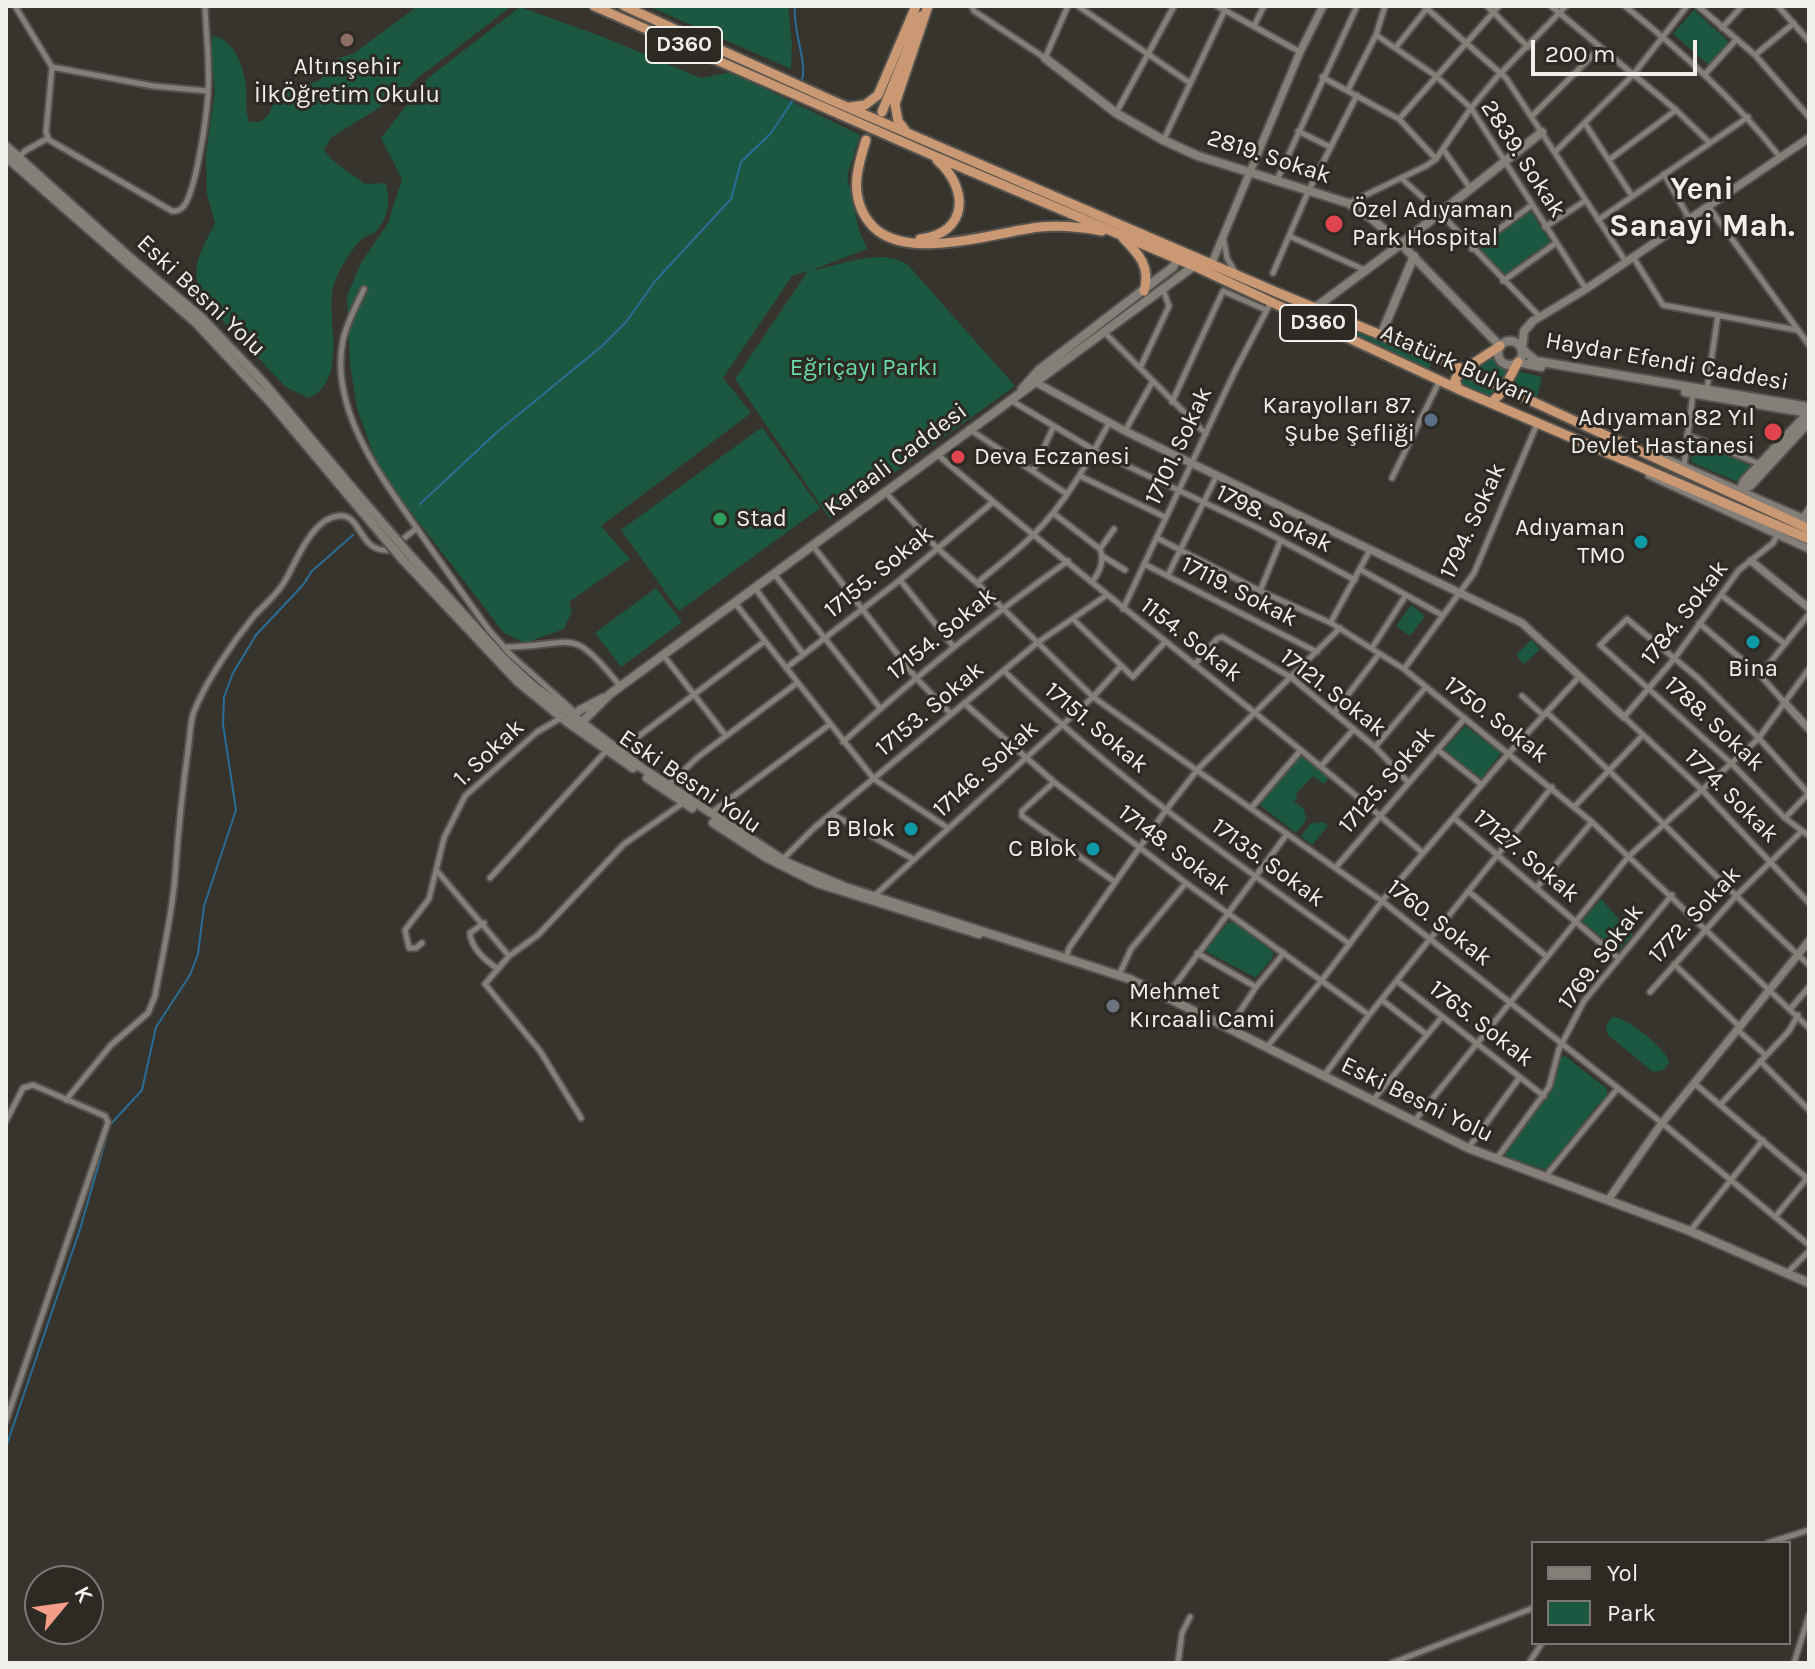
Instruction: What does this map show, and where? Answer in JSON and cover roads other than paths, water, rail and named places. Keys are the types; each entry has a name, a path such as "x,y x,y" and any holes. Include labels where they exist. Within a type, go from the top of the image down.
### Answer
{"highway":[{"name":"D360","path":"594,6 776,80"},
{"name":"D360","path":"624,6 829,104"},
{"path":"849,107 865,105 878,95 916,6"},
{"path":"916,6 880,111 913,31 927,6"},
{"path":"911,134 898,121 895,104 927,6"},
{"name":"Atatürk Bulvarı","path":"829,104 849,107 1464,369 1809,529"},
{"name":"Atatürk Bulvarı","path":"829,104 932,155 1194,266 1269,306 1579,440 1779,531 1809,539"},
{"path":"932,155 948,170 960,199 957,215 946,230 928,238 897,236 875,222 862,200 860,174 868,140 855,177 859,205 871,226 895,241 925,244 1055,226 1118,234 1137,252 1146,267 1148,278 1144,291"},
{"path":"1458,389 1456,375 1502,344"},
{"path":"1491,403 1504,388 1518,362"}],"main road":[{"name":"2819. Sokak","path":"1045,58 1116,113 1163,140 1198,156 1348,203 1401,244 1502,344"},
{"path":"1316,307 1542,132"},
{"name":"Eski Besni Yolu","path":"6,146 126,254 195,311 258,376 351,493"},
{"name":"Eski Besni Yolu","path":"6,157 202,329 258,388 508,673 572,720 782,860 832,883 1119,975 1468,1148 1690,1231 1809,1283"},
{"path":"1381,335 1414,256"},
{"name":"Karaali Caddesi","path":"1012,401 1039,370 1144,291 1173,267 1177,259"},
{"name":"Karaali Caddesi","path":"572,720 664,656 1194,266"},
{"path":"1536,319 1524,331 1518,362 1510,365 1502,362 1498,354 1502,344 1536,319"},
{"path":"1502,344 1516,342 1522,349"},
{"name":"Haydar Efendi Caddesi","path":"1522,349 1536,361 1809,411"},
{"name":"Haydar Efendi Caddesi","path":"1518,362 1809,411"},
{"path":"1740,490 1744,481 1809,411"},
{"path":"1740,490 1750,486 1809,422"},
{"name":"Eski Besni Yolu","path":"572,720 607,750 761,855 817,883 966,931 1013,942"}],"street":[{"path":"15,6 52,67 48,138 172,211 184,206 191,190 206,120 205,6"},
{"path":"972,6 974,11 1045,58 1068,6"},
{"path":"1078,6 1190,83"},
{"path":"1116,113 1174,6"},
{"path":"1217,6 1300,52"},
{"path":"1254,26 1264,6"},
{"path":"1212,263 1300,52 1323,6"},
{"path":"1276,182 1357,6"},
{"path":"1348,90 1376,35 1385,6"},
{"path":"1487,6 1528,47"},
{"path":"1399,119 1499,6"},
{"path":"1551,6 1676,110 1710,143"},
{"path":"1348,203 1436,159 1471,108 1566,6"},
{"path":"1625,6 1706,73 1748,117 1780,157"},
{"path":"1555,152 1586,125 1632,76 1687,6"},
{"path":"1698,6 1755,55 1809,117"},
{"path":"1722,28 1742,6"},
{"path":"1778,6 1809,41"},
{"path":"1397,46 1426,7 1501,74 1532,116 1598,220 1663,305 1797,330"},
{"path":"1163,140 1225,10"},
{"path":"1755,55 1794,23"},
{"name":"2839. Sokak","path":"1376,35 1397,46 1471,108 1586,289"},
{"path":"1706,73 1736,40"},
{"path":"1532,116 1600,48"},
{"path":"52,67 153,86 208,91"},
{"path":"1322,77 1399,119 1436,159"},
{"path":"1273,273 1308,192 1357,95"},
{"path":"1609,160 1676,110"},
{"path":"1598,220 1748,117"},
{"path":"1586,125 1632,196"},
{"path":"1298,131 1330,147"},
{"path":"19,157 48,138"},
{"path":"1401,178 1440,213 1536,319 1586,289 1809,138"},
{"path":"1443,149 1470,188"},
{"path":"1664,174 1689,218"},
{"path":"1545,227 1585,201"},
{"path":"1472,249 1532,205"},
{"path":"1708,206 1809,345"},
{"path":"1223,235 1227,258 1239,275"},
{"path":"1289,236 1365,270"},
{"path":"1503,281 1556,243"},
{"path":"364,289 348,320 342,343 343,387 370,462 489,630 572,720"},
{"path":"1140,368 1169,306 1163,289"},
{"path":"1172,402 1223,291 1269,306"},
{"name":"17101. Sokak","path":"1123,609 1177,491 1269,306"},
{"path":"1707,390 1718,315"},
{"path":"1105,333 1206,434"},
{"path":"1125,431 1153,381"},
{"path":"1392,478 1440,381"},
{"path":"1037,383 1191,464 1527,626 1624,717"},
{"path":"1693,391 1683,468 1806,519 1809,508"},
{"name":"1798. Sokak","path":"1012,401 1094,450 1355,580"},
{"path":"977,583 1034,535 1053,513 1080,476 1109,423"},
{"name":"1794. Sokak","path":"1404,669 1474,573 1538,423"},
{"path":"1033,471 1053,428"},
{"path":"969,429 1067,494"},
{"path":"1687,435 1760,464"},
{"name":"1154. Sokak","path":"938,455 1123,609 1321,766 1423,853"},
{"path":"1168,575 1217,475"},
{"path":"1080,476 1165,517"},
{"name":"1760. Sokak","path":"886,493 937,548 1093,697 1382,901 1662,1123 1809,1245"},
{"name":"17155. Sokak","path":"786,668 900,580 993,502"},
{"path":"1053,513 1100,549 1104,557 1125,570"},
{"path":"66,1100 111,1045 148,1013 155,996 175,880 178,828 193,716 225,657 286,581 306,541 331,518 347,516 355,523 364,540 374,549 383,551 389,550 417,528"},
{"path":"1100,549 1114,529"},
{"path":"1779,531 1809,549"},
{"name":"1784. Sokak","path":"1624,717 1674,659 1739,570 1773,543 1779,531"},
{"name":"1750. Sokak","path":"1157,538 1260,591 1331,623 1404,669 1592,822 1809,1028"},
{"path":"1260,591 1280,542"},
{"path":"813,546 916,678 951,714"},
{"path":"1331,623 1371,549"},
{"path":"1092,582 1104,557"},
{"name":"17154. Sokak","path":"843,742 1000,608 1068,561"},
{"path":"1751,561 1809,608"},
{"name":"17119. Sokak","path":"1144,564 1317,652"},
{"path":"1361,570 1442,615"},
{"path":"774,574 880,708"},
{"path":"900,580 953,646"},
{"path":"755,588 803,654"},
{"name":"17153. Sokak","path":"782,860 798,841 1037,643 1107,595"},
{"path":"1372,648 1406,595"},
{"path":"1721,595 1785,644"},
{"path":"735,603 874,779 948,828"},
{"path":"1760,675 1809,614"},
{"path":"1073,619 1133,677 1165,642"},
{"name":"1788. Sokak","path":"1674,659 1627,619 1600,645 1731,763 1785,818 1809,836"},
{"path":"1699,623 1760,675 1809,729"},
{"path":"1066,959 1069,948 1198,769 1340,628"},
{"name":"17121. Sokak","path":"1194,665 1222,637 1292,678 1375,747 1408,782"},
{"path":"619,751 765,641"},
{"path":"504,647 576,642 597,657 620,687"},
{"path":"1334,713 1379,654"},
{"path":"664,656 726,736"},
{"path":"1674,659 1698,678 1809,793 1785,818"},
{"name":"17146. Sokak","path":"874,896 1093,697 1121,666"},
{"path":"1415,1120 1629,856 1758,739 1809,669"},
{"name":"17151. Sokak","path":"1004,671 1060,725 1166,810"},
{"path":"1266,1048 1382,901 1579,677"},
{"path":"668,785 675,775 797,683"},
{"path":"1375,747 1426,687"},
{"path":"1522,696 1610,769 1809,965"},
{"name":"17148. Sokak","path":"964,703 1054,782 1186,883 1369,1015"},
{"name":"1774. Sokak","path":"1624,717 1701,789 1809,903"},
{"name":"17125. Sokak","path":"1336,867 1465,718"},
{"name":"1. Sokak","path":"422,943 416,948 409,948 405,930 429,899 444,838 465,796 537,732 572,720"},
{"path":"710,814 829,725"},
{"path":"1321,766 1354,729"},
{"path":"1574,807 1643,735"},
{"path":"490,878 607,750"},
{"path":"1252,807 1301,750"},
{"path":"1438,750 1482,785"},
{"path":"1054,782 1022,811 1022,816 1115,882"},
{"path":"1323,1077 1552,787"},
{"path":"581,1118 540,1051 485,984 509,956 538,935 624,844 683,802"},
{"name":"17135. Sokak","path":"1166,810 1350,944"},
{"path":"832,814 913,859"},
{"name":"17127. Sokak","path":"1454,818 1618,957"},
{"path":"1537,887 1592,822"},
{"name":"1772. Sokak","path":"1650,992 1737,895 1802,831"},
{"path":"1166,997 1287,834"},
{"path":"436,870 509,956"},
{"path":"1119,975 1131,949 1186,883"},
{"path":"1468,891 1546,956"},
{"name":"1769. Sokak","path":"1495,1160 1544,1096 1562,1043 1584,1001 1672,895"},
{"path":"484,923 470,933 469,939 486,961 498,969"},
{"path":"1608,1200 1662,1123 1809,941"},
{"path":"1197,953 1256,987"},
{"path":"1229,1028 1256,987 1284,953"},
{"path":"1674,964 1765,1055"},
{"name":"1765. Sokak","path":"1397,981 1544,1096"},
{"path":"1791,1008 1809,987"},
{"path":"1382,1000 1426,1034"},
{"path":"1720,1105 1789,1031 1798,1015"},
{"path":"1372,1102 1441,1018"},
{"path":"1760,1061 1809,1110"},
{"path":"1468,1148 1520,1077"},
{"path":"1694,1083 1808,1178 1775,1217"},
{"path":"6,1121 23,1088 33,1085 105,1116 108,1122 6,1421"},
{"path":"1545,1178 1618,1088"},
{"path":"1690,1231 1763,1140"},
{"path":"1787,1273 1809,1251"},
{"path":"1774,1541 1809,1530"},
{"path":"1392,1663 1531,1609"},
{"path":"1794,1663 1809,1615"},
{"path":"1178,1663 1182,1633 1190,1617"},
{"path":"1529,1663 1541,1645"}],"waterway":[{"path":"795,6 803,66 801,83"},
{"path":"420,504 496,433 602,346 626,322 656,280 731,199 741,162 771,133 793,100"},
{"path":"6,1447 80,1229 110,1125 142,1090 156,1027 190,975 198,954 204,906 236,810 223,724 224,697 233,673 256,635 303,585 312,571 353,535"}],"place":[{"name":"Altınşehir İlkÖğretim Okulu","path":"347,40"},
{"name":"Özel Adıyaman Park Hospital","path":"1334,224"},
{"name":"Karayolları 87. Şube Şefliği","path":"1431,420"},
{"name":"Adıyaman 82 Yıl Devlet Hastanesi","path":"1773,432"},
{"name":"Deva Eczanesi","path":"958,457"},
{"name":"Stad","path":"720,519"},
{"name":"Adıyaman TMO","path":"1641,542"},
{"name":"Bina","path":"1753,642"},
{"name":"B Blok","path":"911,829"},
{"name":"C Blok","path":"1093,849"},
{"name":"Mehmet Kırcaali Cami","path":"1113,1006"}],"district":[{"name":"Yeni Sanayi Mah.","path":"1702,208"}],"park label":[{"name":"Eğriçayı Parkı","path":"864,368"}]}
